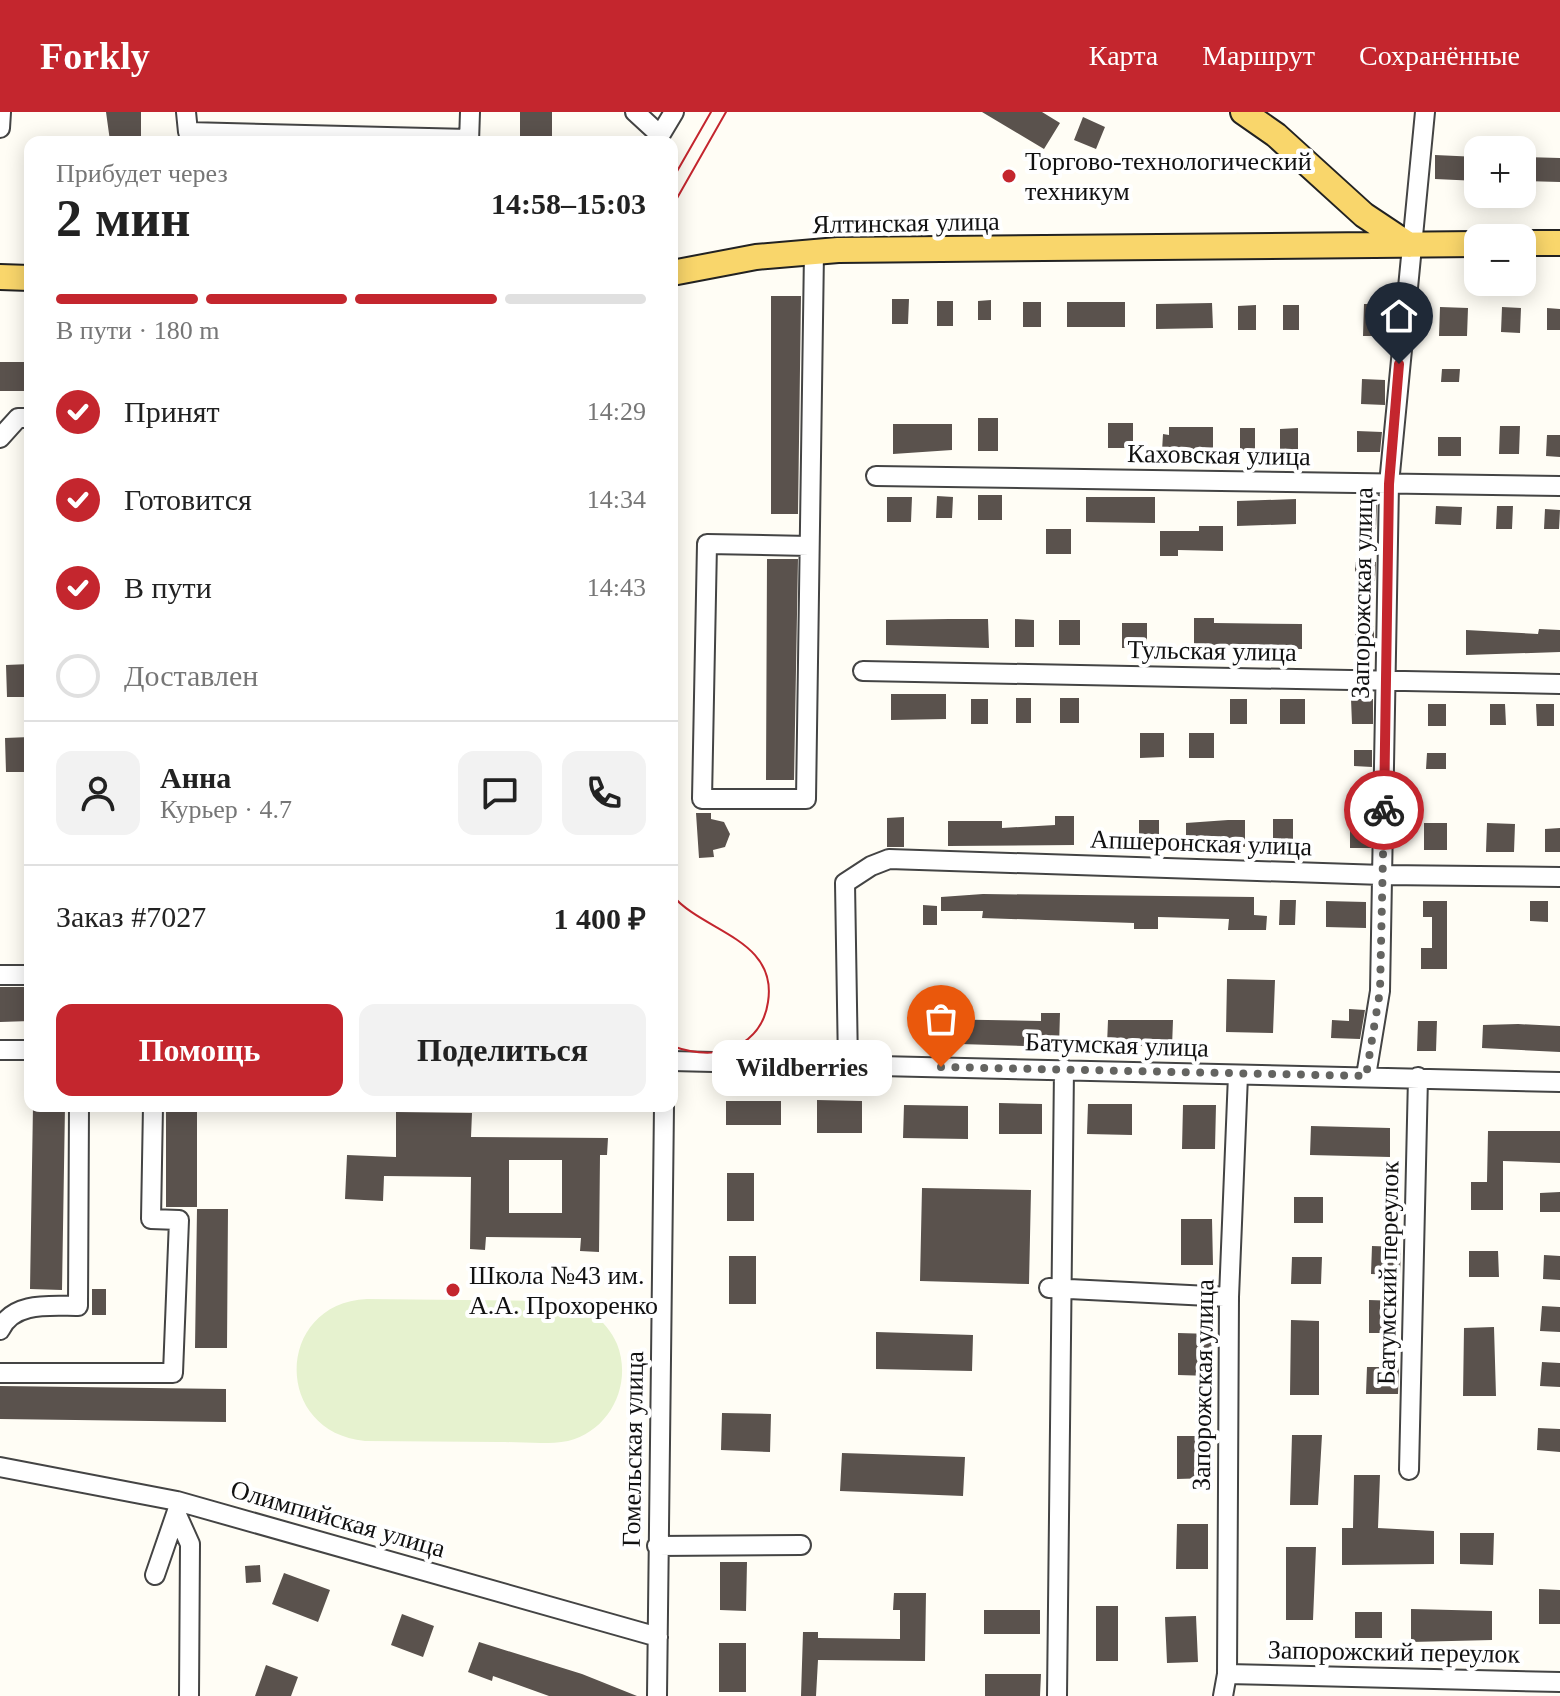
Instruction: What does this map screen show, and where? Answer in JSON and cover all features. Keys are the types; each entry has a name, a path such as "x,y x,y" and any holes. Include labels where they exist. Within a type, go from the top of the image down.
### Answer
{"main road":[{"path":"1243,112 1276,135 1364,215 1409,245"},
{"path":"1536,243 1560,243"},
{"name":"Ялтинская улица","path":"678,272 756,257 814,252 1464,244"},
{"path":"0,277 24,278"}],"street":[{"path":"0,128 1,112"},
{"path":"186,112 188,136"},
{"path":"469,136 470,112"},
{"path":"635,112 656,136"},
{"path":"659,136 674,112"},
{"name":"Запорожская улица","path":"1366,1076 1380,991 1389,484 1409,245 1425,112"},
{"path":"809,546 707,544 702,799 806,799 814,252"},
{"path":"0,438 18,418 24,418"},
{"name":"Каховская улица","path":"876,476 1560,486"},
{"name":"Тульская улица","path":"863,671 1560,684"},
{"name":"Апшеронская улица","path":"848,1065 845,883 871,866 889,859 1383,875 1560,877"},
{"path":"0,975 24,975"},
{"path":"0,1050 24,1050"},
{"name":"Батумская улица","path":"678,1061 1560,1082"},
{"path":"1057,1696 1054,1289 1064,1069"},
{"name":"Запорожская улица","path":"1223,1696 1227,1674 1229,1297 1238,1075"},
{"name":"Батумский переулок","path":"1409,1470 1418,1077"},
{"path":"0,1330 4,1321 29,1307 78,1306 79,1112"},
{"path":"0,1373 173,1373 179,1220 151,1219 153,1112"},
{"name":"Гомельская улица","path":"657,1696 664,1112"},
{"path":"1054,1289 1229,1297"},
{"name":"Олимпийская улица","path":"0,1467 177,1508 658,1637"},
{"path":"155,1575 177,1508"},
{"path":"177,1508 190,1544 189,1696"},
{"path":"657,1546 801,1545"},
{"name":"Запорожский переулок","path":"1227,1674 1560,1682"}],"green space":[{"path":"367,1299 555,1301 575,1305 600,1320 617,1344 621,1359 620,1390 614,1404 596,1427 568,1441 365,1441 335,1432 313,1416 301,1393 297,1368 301,1343 315,1322 337,1306"}],"building":[{"path":"106,112 141,112 141,136 109,136"},
{"path":"520,112 552,112 552,136 520,136"},
{"path":"982,112 1042,112 1060,123 1044,149"},
{"path":"1083,117 1105,127 1096,149 1074,140"},
{"path":"1435,155 1464,156 1464,180 1435,179"},
{"path":"1536,157 1560,158 1560,182 1536,181"},
{"path":"771,296 801,296 798,514 771,514"},
{"path":"892,299 909,299 908,324 892,324"},
{"path":"991,300 991,320 978,320 978,301"},
{"path":"937,301 953,301 953,326 937,326"},
{"path":"1023,302 1041,302 1041,327 1023,327"},
{"path":"1067,302 1125,302 1125,327 1067,327"},
{"path":"1212,303 1213,328 1156,329 1156,304"},
{"path":"1364,304 1380,304 1380,336 1363,336"},
{"path":"1256,305 1256,330 1238,330 1238,306"},
{"path":"1283,305 1299,305 1299,330 1283,330"},
{"path":"1440,307 1468,308 1467,336 1439,336"},
{"path":"1502,307 1521,308 1520,333 1501,332"},
{"path":"1547,308 1560,309 1560,330 1547,330"},
{"path":"0,362 24,362 24,391 0,391"},
{"path":"1442,369 1460,369 1459,382 1441,382"},
{"path":"1362,379 1385,380 1385,405 1361,404"},
{"path":"978,418 998,418 998,451 978,451"},
{"path":"1108,423 1133,423 1133,448 1108,448"},
{"path":"893,424 952,424 952,450 893,454"},
{"path":"1500,426 1520,426 1519,454 1499,454"},
{"path":"1169,427 1213,427 1213,452 1162,451 1163,434 1169,435"},
{"path":"1240,428 1255,428 1255,452 1240,452"},
{"path":"1298,428 1298,453 1280,453 1280,429"},
{"path":"1357,431 1382,432 1380,452 1357,452"},
{"path":"1547,435 1560,435 1560,457 1546,456"},
{"path":"1438,437 1461,437 1461,456 1438,456"},
{"path":"978,495 1002,495 1002,520 978,520"},
{"path":"937,496 953,497 952,518 936,518"},
{"path":"887,497 912,497 911,522 887,522"},
{"path":"1086,497 1155,497 1155,523 1086,522"},
{"path":"1296,499 1296,524 1237,526 1237,501"},
{"path":"1358,502 1377,503 1376,529 1357,528"},
{"path":"1436,506 1462,507 1461,525 1435,524"},
{"path":"1497,506 1513,506 1512,529 1496,529"},
{"path":"1545,509 1560,510 1559,529 1544,529"},
{"path":"1199,526 1223,526 1223,551 1178,550 1178,556 1160,556 1160,531 1199,531"},
{"path":"1046,529 1071,529 1071,554 1046,554"},
{"path":"767,559 798,559 794,780 766,780"},
{"path":"1355,562 1376,562 1375,581 1355,581"},
{"path":"1194,618 1214,618 1214,623 1302,624 1302,649 1194,648"},
{"path":"988,619 989,648 886,645 886,620"},
{"path":"1015,619 1034,620 1034,647 1015,647"},
{"path":"1059,620 1080,620 1080,645 1059,645"},
{"path":"1122,623 1147,623 1147,648 1122,648"},
{"path":"1355,626 1374,626 1374,651 1355,651"},
{"path":"1539,629 1560,630 1560,652 1466,655 1466,630 1538,634"},
{"path":"24,664 24,697 7,697 6,665"},
{"path":"891,694 946,694 946,719 891,720"},
{"path":"1016,698 1031,698 1031,723 1016,723"},
{"path":"1060,698 1079,698 1079,723 1060,723"},
{"path":"971,699 988,699 988,724 971,724"},
{"path":"1230,699 1247,699 1247,724 1230,724"},
{"path":"1280,699 1305,699 1305,724 1280,724"},
{"path":"1351,699 1373,699 1373,724 1352,724"},
{"path":"1428,704 1446,704 1446,726 1428,726"},
{"path":"1490,704 1505,704 1506,725 1490,725"},
{"path":"1536,704 1554,704 1554,726 1537,726"},
{"path":"1140,733 1164,733 1164,757 1140,758"},
{"path":"1189,733 1214,733 1214,758 1189,758"},
{"path":"24,737 24,772 6,772 5,738"},
{"path":"1354,750 1372,750 1372,767 1354,766"},
{"path":"1427,753 1446,753 1446,769 1426,769"},
{"path":"696,813 711,813 711,819 724,822 730,834 725,847 713,850 714,857 699,858"},
{"path":"1055,816 1074,816 1074,845 948,846 948,821 1002,821 1002,828 1055,825"},
{"path":"904,817 904,847 887,847 887,818"},
{"path":"1273,819 1293,819 1293,850 1273,850"},
{"path":"1139,820 1159,820 1159,845 1139,845"},
{"path":"1245,820 1245,847 1186,847 1186,823"},
{"path":"1424,823 1447,823 1447,850 1424,850"},
{"path":"1487,823 1515,824 1514,852 1486,852"},
{"path":"1350,824 1371,824 1371,848 1350,848"},
{"path":"1560,828 1560,852 1545,852 1545,829"},
{"path":"983,894 1254,897 1254,915 1267,916 1266,930 1228,930 1229,919 1158,917 1158,929 1134,929 1134,923 982,918 983,911 941,911 941,897"},
{"path":"1280,900 1296,900 1295,925 1279,925"},
{"path":"1326,901 1366,902 1366,928 1326,927"},
{"path":"1423,901 1447,901 1447,969 1421,969 1421,948 1432,948 1432,917 1423,917"},
{"path":"1530,901 1548,901 1548,922 1530,921"},
{"path":"923,905 937,906 937,925 923,925"},
{"path":"1227,979 1275,980 1273,1033 1226,1032"},
{"path":"0,987 24,987 24,1021 0,1022"},
{"path":"1349,1009 1365,1010 1360,1039 1331,1038 1332,1020 1349,1021"},
{"path":"1041,1013 1060,1013 1059,1047 926,1043 926,1019 1041,1021"},
{"path":"1108,1020 1173,1020 1172,1047 1107,1045"},
{"path":"1418,1021 1437,1021 1436,1051 1417,1051"},
{"path":"1483,1025 1560,1026 1560,1052 1482,1048"},
{"path":"817,1100 862,1101 862,1133 817,1133"},
{"path":"726,1101 781,1101 781,1125 726,1125"},
{"path":"999,1103 1042,1104 1042,1134 999,1134"},
{"path":"1088,1104 1132,1104 1132,1135 1087,1134"},
{"path":"904,1105 968,1106 968,1139 903,1138"},
{"path":"1183,1105 1216,1105 1215,1149 1182,1149"},
{"path":"33,1112 65,1112 62,1290 30,1289"},
{"path":"166,1112 197,1112 197,1207 166,1207"},
{"path":"396,1112 472,1113 471,1137 608,1138 607,1155 600,1155 599,1252 580,1251 581,1238 486,1237 485,1250 470,1249 471,1177 384,1176 383,1201 345,1199 347,1155 396,1157","holes":["509,1160 562,1160 562,1213 509,1213"]},
{"path":"1311,1126 1390,1128 1390,1157 1310,1155"},
{"path":"1488,1131 1560,1131 1560,1163 1503,1161 1503,1210 1471,1210 1471,1182 1487,1182"},
{"path":"727,1173 754,1173 754,1221 727,1221"},
{"path":"922,1188 1031,1190 1029,1284 920,1281"},
{"path":"1560,1192 1560,1212 1540,1212 1540,1193"},
{"path":"1294,1197 1323,1197 1323,1223 1294,1223"},
{"path":"197,1209 228,1209 227,1348 195,1348"},
{"path":"1181,1219 1212,1219 1213,1265 1181,1265"},
{"path":"1372,1246 1401,1247 1400,1275 1371,1274"},
{"path":"1469,1251 1498,1251 1499,1277 1469,1277"},
{"path":"1544,1255 1560,1256 1560,1280 1543,1279"},
{"path":"729,1256 756,1256 756,1304 729,1304"},
{"path":"1292,1257 1322,1257 1321,1284 1291,1284"},
{"path":"92,1289 106,1289 106,1315 92,1315"},
{"path":"1369,1300 1399,1301 1398,1333 1369,1333"},
{"path":"1542,1306 1560,1307 1560,1332 1540,1331"},
{"path":"1291,1320 1319,1321 1319,1395 1290,1395"},
{"path":"1494,1327 1496,1396 1463,1396 1464,1328"},
{"path":"876,1332 973,1335 972,1371 876,1369"},
{"path":"1178,1333 1212,1334 1211,1376 1178,1375"},
{"path":"1542,1362 1560,1363 1560,1387 1540,1386"},
{"path":"1367,1367 1399,1367 1398,1394 1366,1394"},
{"path":"0,1386 226,1389 226,1422 0,1419"},
{"path":"722,1413 771,1414 770,1452 721,1450"},
{"path":"1538,1428 1560,1429 1560,1452 1537,1450"},
{"path":"1292,1435 1322,1435 1318,1505 1290,1505"},
{"path":"1177,1436 1210,1436 1211,1478 1177,1479"},
{"path":"842,1453 965,1457 963,1496 840,1491"},
{"path":"1354,1475 1380,1475 1378,1528 1434,1531 1434,1564 1342,1565 1342,1528 1353,1528"},
{"path":"1177,1524 1208,1524 1208,1569 1176,1569"},
{"path":"1460,1533 1494,1533 1493,1565 1460,1564"},
{"path":"1286,1547 1316,1547 1313,1620 1286,1620"},
{"path":"720,1562 747,1562 746,1611 720,1610"},
{"path":"260,1565 261,1582 246,1583 245,1566"},
{"path":"284,1573 330,1590 318,1622 272,1604"},
{"path":"1539,1589 1560,1590 1560,1624 1539,1624"},
{"path":"894,1593 926,1593 925,1661 818,1660 816,1696 801,1696 803,1632 818,1632 818,1638 900,1639 900,1610 893,1610"},
{"path":"1096,1606 1118,1606 1118,1661 1096,1661"},
{"path":"1411,1609 1492,1611 1492,1640 1411,1642"},
{"path":"984,1610 1040,1610 1040,1634 984,1634"},
{"path":"1355,1612 1382,1612 1382,1638 1355,1638"},
{"path":"402,1614 434,1626 423,1657 391,1645"},
{"path":"1196,1616 1198,1662 1167,1663 1165,1617"},
{"path":"479,1642 582,1674 637,1696 549,1696 493,1676 492,1681 468,1672"},
{"path":"719,1643 746,1643 746,1692 719,1692"},
{"path":"266,1665 298,1677 291,1696 255,1696"},
{"path":"985,1674 1041,1674 1040,1696 985,1696"}],"tram line":[{"path":"678,170 711,112"},
{"path":"678,196 726,112"},
{"path":"678,901 750,950 762,964 768,981 764,1017 752,1035 739,1045 711,1053 678,1048"}],"way so far":[{"path":"941,1067 1366,1076 1380,991 1384,810"}],"place":[{"name":"Торгово-технологический техникум","path":"1009,176"},
{"name":"Wildberries","path":"941,1067"},
{"name":"Школа №43 им. А.А. Прохоренко","path":"453,1290"}],"route":[{"path":"1384,810 1389,484 1399,364"}]}
